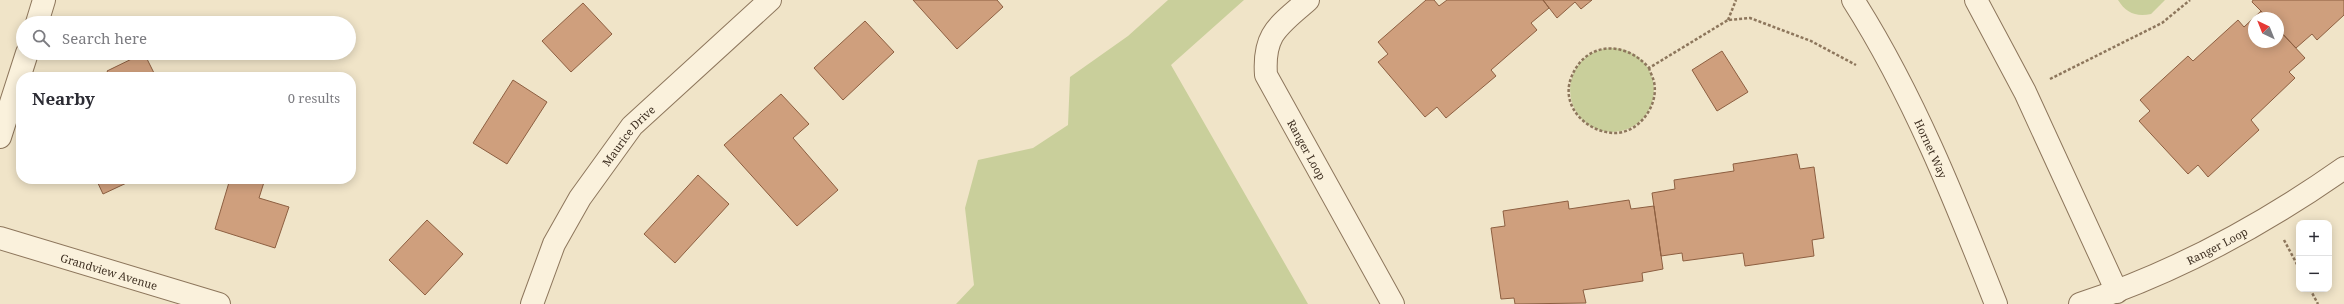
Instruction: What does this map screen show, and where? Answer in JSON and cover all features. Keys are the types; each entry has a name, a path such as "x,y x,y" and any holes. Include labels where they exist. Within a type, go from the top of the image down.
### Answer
{"street":[{"path":"39,16 44,0"},
{"name":"Maurice Drive","path":"532,304 542,274 558,238 580,198 632,126 770,0"},
{"name":"Ranger Loop","path":"1308,0 1270,36 1265,55 1266,75 1393,304"},
{"name":"Hornet Way","path":"1852,0 1904,90 1965,223 1996,304"},
{"path":"1976,0 2025,92 2117,292"},
{"path":"21,72 25,60"},
{"path":"0,137 16,87"},
{"name":"Ranger Loop","path":"2080,304 2117,292 2156,276 2249,228 2344,168"},
{"name":"Grandview Avenue","path":"0,238 219,304"}],"path":[{"path":"1728,20 1736,0"},
{"path":"2025,92 2162,23 2190,0"},
{"path":"1649,68 1728,20 1750,18 1767,23 1811,41 1857,66"},
{"path":"1607,47 1627,50 1641,59 1649,68 1654,82 1654,96 1647,115 1637,125 1620,132 1605,133 1590,127 1577,116 1570,99 1571,79 1581,61 1591,53 1607,47"},
{"path":"2312,292 2318,304"}],"green space":[{"path":"1168,0 1244,0 1171,65 1308,304 956,304 974,285 965,208 978,160 1033,148 1068,125 1070,77 1128,36"},
{"path":"2118,0 2165,0 2151,14 2141,15 2128,11"},
{"path":"1604,48 1620,48 1636,55 1647,66 1654,82 1654,98 1651,106 1642,120 1636,125 1620,132 1604,132 1588,125 1577,114 1570,98 1570,82 1577,66 1588,55"}],"building":[{"path":"913,0 997,0 1003,7 957,49"},
{"path":"1426,0 1434,0 1439,6 1447,0 1543,0 1549,8 1531,23 1537,30 1491,70 1496,76 1446,118 1437,107 1425,117 1378,62 1388,54 1378,42"},
{"path":"1543,0 1592,0 1581,9 1575,2 1557,18"},
{"path":"2253,0 2344,0 2344,15 2317,40 2312,34 2296,48 2284,35 2284,12 2262,12 2252,2"},
{"path":"583,3 612,34 571,72 542,41"},
{"path":"2238,20 2244,27 2248,23 2248,48 2284,48 2284,35 2305,58 2289,72 2295,78 2251,120 2259,130 2208,177 2198,165 2188,174 2139,121 2150,111 2140,100 2188,56 2193,61"},
{"path":"865,21 894,52 843,100 814,68"},
{"path":"1722,51 1748,92 1717,111 1692,70"},
{"path":"130,60 148,60 154,72 108,72"},
{"path":"513,80 547,102 507,164 473,143"},
{"path":"781,94 809,124 793,138 838,190 797,226 724,145"},
{"path":"1797,154 1800,169 1814,167 1824,238 1812,240 1814,256 1745,266 1743,253 1683,261 1682,253 1661,256 1652,193 1675,189 1674,180 1734,171 1733,164"},
{"path":"698,175 729,204 675,263 644,234"},
{"path":"98,184 124,184 103,194"},
{"path":"228,184 263,184 259,198 289,207 275,248 215,229"},
{"path":"1629,200 1631,209 1654,206 1663,269 1642,273 1643,281 1583,290 1586,303 1515,304 1514,298 1501,299 1491,228 1505,226 1503,211 1568,201 1569,209"},
{"path":"427,220 463,254 425,295 389,260"}]}
